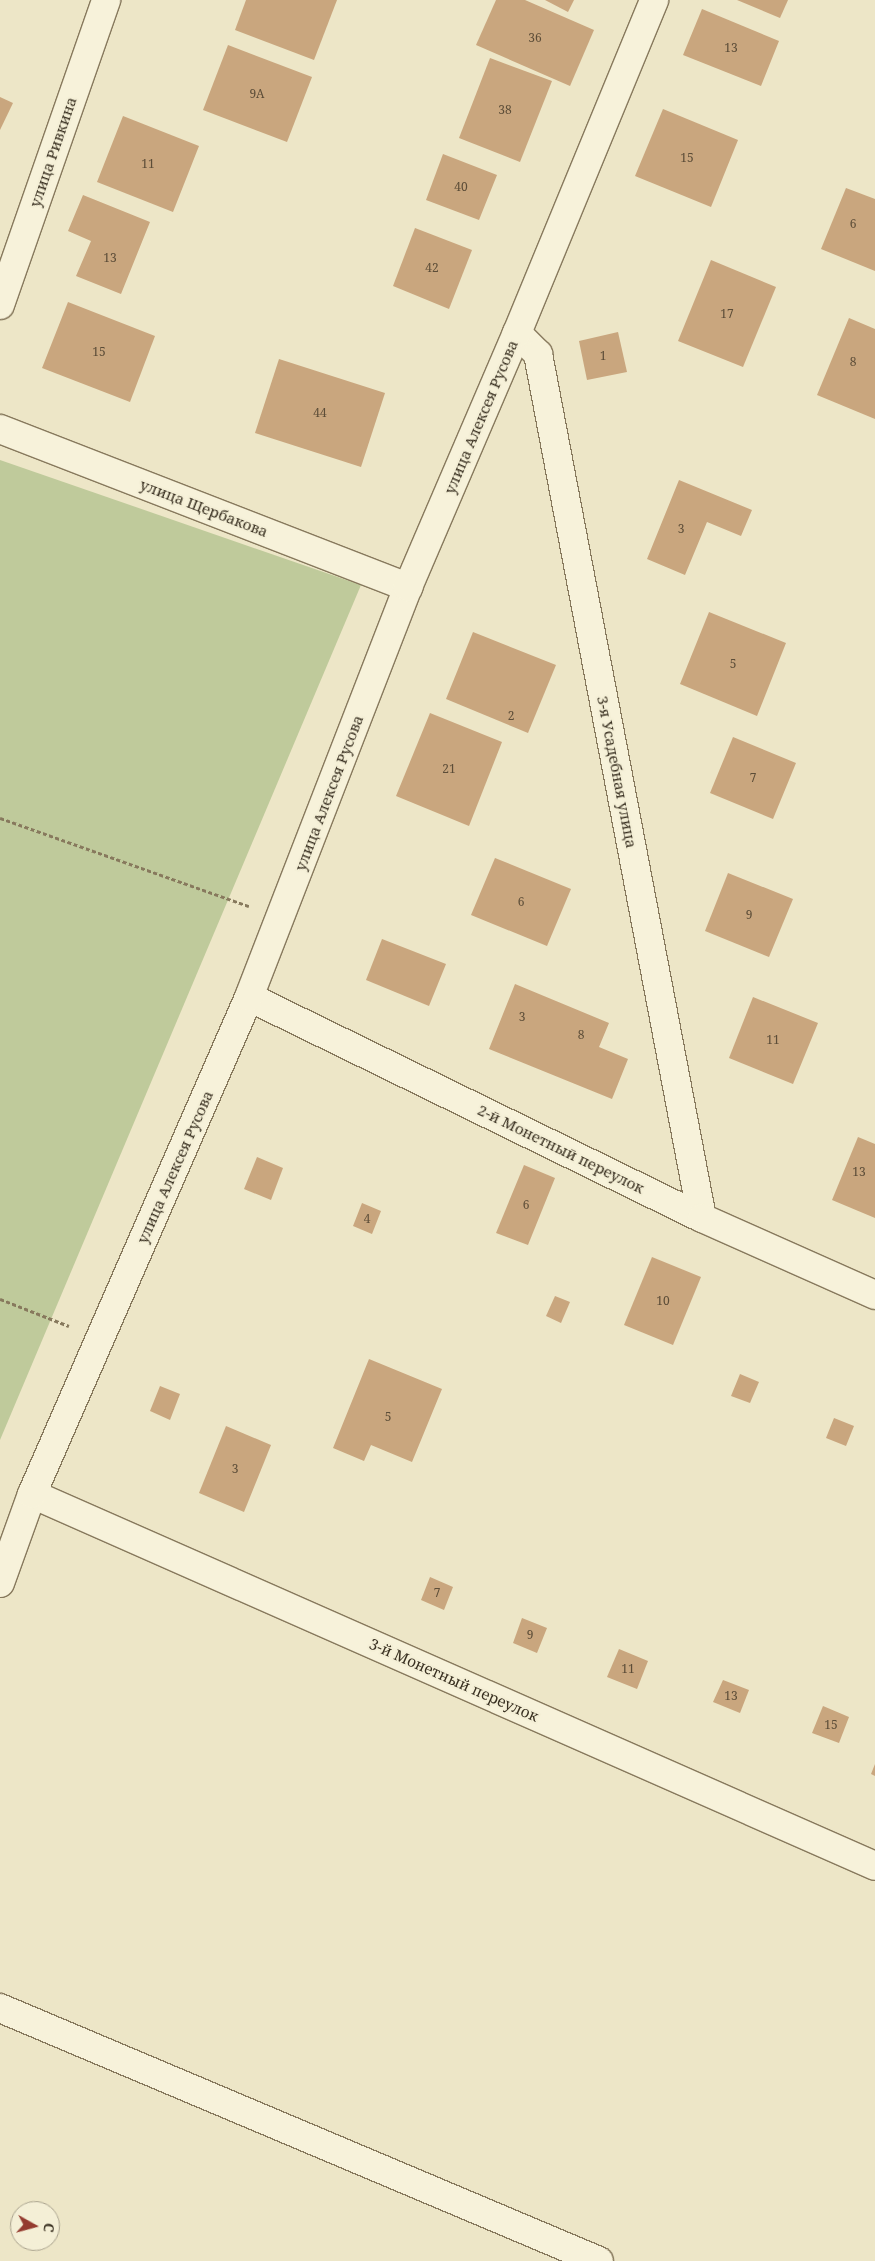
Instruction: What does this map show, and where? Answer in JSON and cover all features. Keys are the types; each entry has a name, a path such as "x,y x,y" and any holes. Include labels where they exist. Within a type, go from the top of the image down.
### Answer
{"street":[{"name":"улица Ривкина","path":"0,305 106,0"},
{"name":"улица Алексея Русова","path":"0,1584 32,1494 249,997 408,587 518,333 654,0"},
{"name":"3-я Усадебная улица","path":"518,333 538,354 702,1218"},
{"name":"улица Щербакова","path":"0,429 408,587"},
{"name":"2-й Монетный переулок","path":"249,997 702,1218 875,1296"},
{"name":"3-й Монетный переулок","path":"32,1494 875,1866"},
{"path":"0,2008 600,2261"}],"path":[{"path":"0,818 280,917"},
{"path":"0,1299 100,1339"}],"green space":[{"path":"0,460 361,585 0,1440"}],"building":[{"path":"246,0 337,0 314,60 235,30"},
{"path":"496,0 525,0 594,30 570,86 476,45"},
{"path":"545,0 574,0 568,12"},
{"path":"737,0 788,0 780,18"},
{"path":"702,9 779,41 761,86 683,55"},
{"path":"228,45 312,77 287,142 203,110"},
{"path":"490,58 552,81 520,162 459,138"},
{"path":"0,97 13,103 0,130"},
{"path":"663,109 738,140 711,207 635,176"},
{"path":"123,116 199,146 173,212 97,182"},
{"path":"443,154 497,175 479,220 426,200"},
{"path":"846,188 875,199 875,271 821,249"},
{"path":"83,195 150,222 121,294 76,276 91,241 68,231"},
{"path":"415,228 472,250 449,309 393,286"},
{"path":"711,260 776,287 743,367 678,341"},
{"path":"68,302 155,336 130,402 42,368"},
{"path":"849,318 875,329 875,419 817,395"},
{"path":"618,332 627,372 587,380 579,341"},
{"path":"279,359 385,393 361,467 255,433"},
{"path":"679,480 752,510 741,536 707,522 685,575 647,559"},
{"path":"709,612 786,643 757,716 680,684"},
{"path":"473,632 556,665 528,733 446,699"},
{"path":"430,713 502,742 469,826 396,796"},
{"path":"733,737 796,763 773,819 710,793"},
{"path":"495,858 571,889 547,946 471,915"},
{"path":"728,873 793,899 769,957 705,931"},
{"path":"382,939 446,964 429,1006 366,980"},
{"path":"515,984 609,1023 599,1047 628,1059 612,1099 489,1049"},
{"path":"753,997 818,1023 793,1084 729,1058"},
{"path":"858,1137 875,1144 875,1218 832,1200"},
{"path":"257,1157 283,1168 271,1200 244,1189"},
{"path":"524,1165 555,1178 528,1245 496,1233"},
{"path":"362,1203 381,1211 372,1234 353,1226"},
{"path":"652,1257 701,1277 673,1345 624,1325"},
{"path":"555,1296 570,1302 561,1323 546,1316"},
{"path":"369,1359 442,1389 412,1462 371,1445 364,1461 333,1448"},
{"path":"740,1374 759,1382 750,1403 731,1396"},
{"path":"160,1386 180,1394 170,1420 150,1411"},
{"path":"834,1418 854,1426 846,1446 826,1438"},
{"path":"226,1426 271,1445 244,1512 199,1493"},
{"path":"430,1577 453,1587 444,1610 421,1600"},
{"path":"522,1618 547,1628 537,1653 513,1643"},
{"path":"619,1649 648,1661 637,1689 607,1677"},
{"path":"723,1680 749,1690 740,1713 713,1702"},
{"path":"823,1706 849,1717 839,1743 812,1733"},
{"path":"875,1764 875,1776 871,1774"}]}
